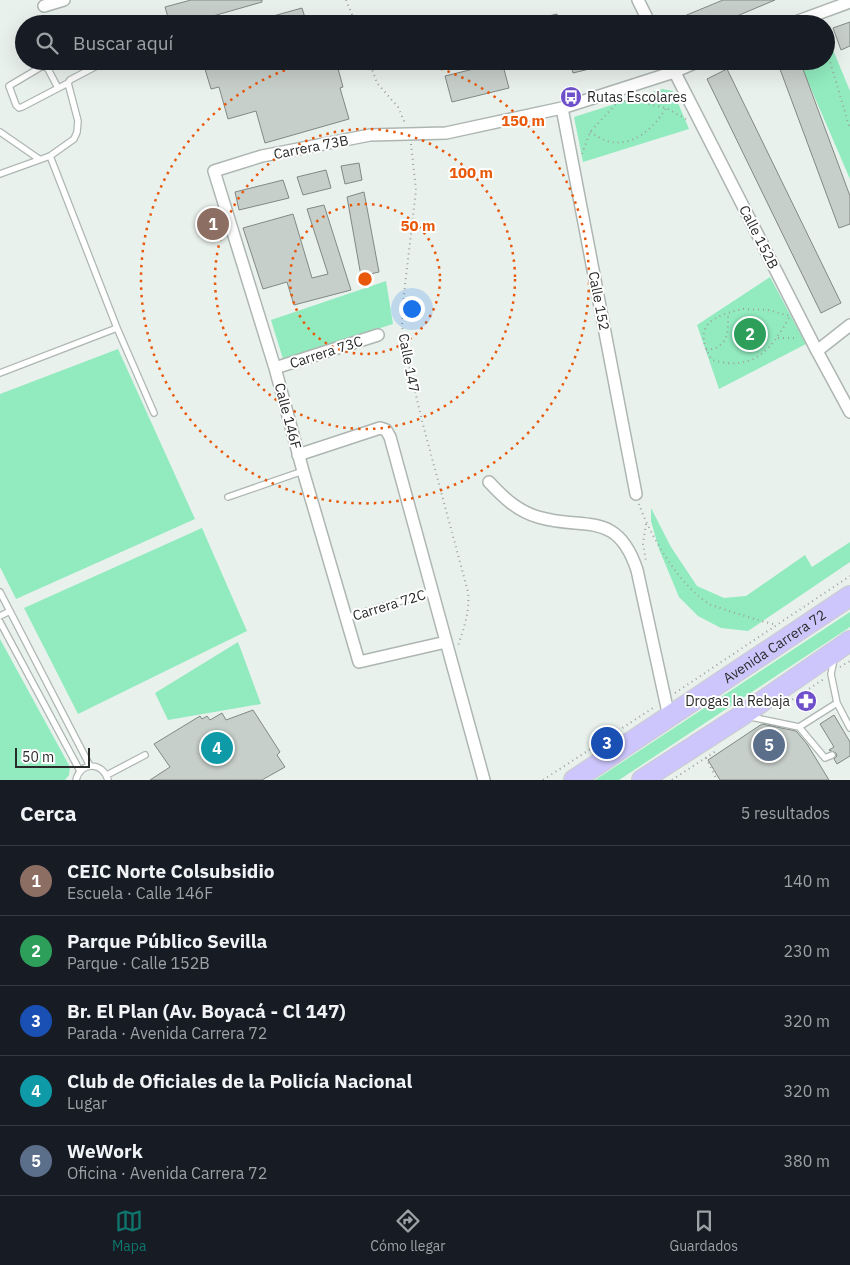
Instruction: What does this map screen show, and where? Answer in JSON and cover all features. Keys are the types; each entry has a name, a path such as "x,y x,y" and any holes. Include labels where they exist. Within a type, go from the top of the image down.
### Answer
{"highway":[{"name":"Avenida Carrera 72","path":"574,780 667,709 850,596"},
{"path":"642,780 741,716 843,646"}],"street":[{"path":"44,6 64,0"},
{"path":"638,0 646,15"},
{"path":"815,15 850,2"},
{"name":"Carrera 73B","path":"214,171 262,156 370,135 446,133 562,108 664,70"},
{"name":"Calle 152B","path":"674,70 816,351 850,412"},
{"name":"Calle 152","path":"562,108 636,494"},
{"name":"Calle 146F","path":"214,171 275,368 302,471 359,662 452,644"},
{"path":"816,351 850,325"},
{"name":"Carrera 73C","path":"275,368 378,335"},
{"path":"298,455 380,428 386,430 390,437 434,591 452,644 484,780"},
{"path":"489,482 505,500 536,517 554,521 595,524 613,533 623,541 632,553 637,570 667,709"}],"lane":[{"path":"36,70 11,84 9,90 16,106 19,108 90,70"},
{"path":"49,70 58,88"},
{"path":"0,174 50,156 74,139 78,121 68,83"},
{"path":"0,132 39,159"},
{"path":"50,156 117,328 154,413"},
{"path":"0,373 117,328"},
{"path":"228,497 302,471"},
{"name":"Carrera 72C","path":"345,618 434,591"},
{"path":"0,592 90,766"},
{"path":"0,616 10,611"},
{"path":"0,622 80,772"},
{"path":"843,646 831,674 837,703 850,728"},
{"path":"741,716 799,727 837,703"},
{"path":"799,727 825,758 832,755"},
{"path":"76,780 80,772 90,766 100,767 108,777 145,755"}],"path":[{"path":"346,0 352,15"},
{"name":"Calle 147","path":"372,70 377,83 398,107 409,134 416,190 402,325 406,352 422,421 468,592 469,606 467,618 452,644"},
{"path":"833,70 850,128"},
{"path":"574,169 581,158 590,132 616,104 623,101 634,101 666,108 678,116 701,125"},
{"path":"590,132 605,140 631,141 659,121 666,108"},
{"path":"743,309 768,310 790,316 778,338 766,352 748,361 726,364 712,360 705,350 703,339 706,328 714,318 743,309"},
{"path":"705,350 714,349 720,345 726,336 728,313"},
{"path":"778,338 810,339"},
{"path":"636,494 646,524 683,580 711,604 756,620 777,625"},
{"path":"543,780 667,709 777,625 850,576"},
{"path":"706,758 717,780"}],"green space":[{"path":"835,55 850,91 850,179 803,70 835,70"},
{"path":"662,89 673,91 689,129 583,162 574,117"},
{"path":"770,277 806,344 719,389 697,325"},
{"path":"386,281 393,324 283,359 271,320"},
{"path":"118,349 195,519 16,599 0,567 0,394"},
{"path":"651,508 671,547 697,586 724,598 746,596 805,555 812,567 850,542 850,562 748,631 721,628 698,616 679,597 659,549 651,521"},
{"path":"202,528 247,631 78,714 24,608"},
{"path":"850,612 850,627 619,780 595,780"},
{"path":"0,639 70,767 69,775 65,780 0,780"},
{"path":"238,642 261,704 168,720 155,693"}],"building":[{"path":"191,0 262,0 262,2 216,15 167,15 165,7"},
{"path":"723,0 775,0 739,15 687,15"},
{"path":"302,8 304,15 277,15"},
{"path":"850,22 850,46 841,50 835,34 835,27"},
{"path":"205,70 338,70 343,87 340,88 349,119 265,143 256,111 228,119 219,87 211,89"},
{"path":"469,70 504,70 509,88 452,102 445,76"},
{"path":"572,70 585,70 573,73"},
{"path":"727,70 841,303 821,313 707,79"},
{"path":"780,70 803,70 850,196 850,224 839,228"},
{"path":"359,163 362,180 345,184 341,166"},
{"path":"326,170 331,188 303,195 297,177"},
{"path":"283,180 289,198 239,210 235,192"},
{"path":"364,192 379,272 361,276 347,197"},
{"path":"324,205 351,290 294,305 287,282 263,289 243,228 293,214 312,278 328,274 307,209"},
{"path":"253,710 280,752 277,755 285,767 262,780 150,780 170,767 154,744 200,716 202,719 207,716 210,720 222,713 226,720"},
{"path":"834,715 850,742 850,756 837,764 834,759 837,756 836,753 829,750 834,747 820,724"},
{"path":"762,724 796,731 807,744 829,780 720,780 708,760"}],"place":[{"name":"Rutas Escolares","path":"571,97"},
{"name":"CEIC Norte Colsubsidio","path":"213,224"},
{"name":"Parque Público Sevilla","path":"750,334"},
{"name":"Drogas la Rebaja","path":"806,701"},
{"name":"Br. El Plan (Av. Boyacá - Cl 147)","path":"607,743"},
{"name":"WeWork","path":"769,745"},
{"name":"Club de Oficiales de la Policía Nacional","path":"217,748"}]}
